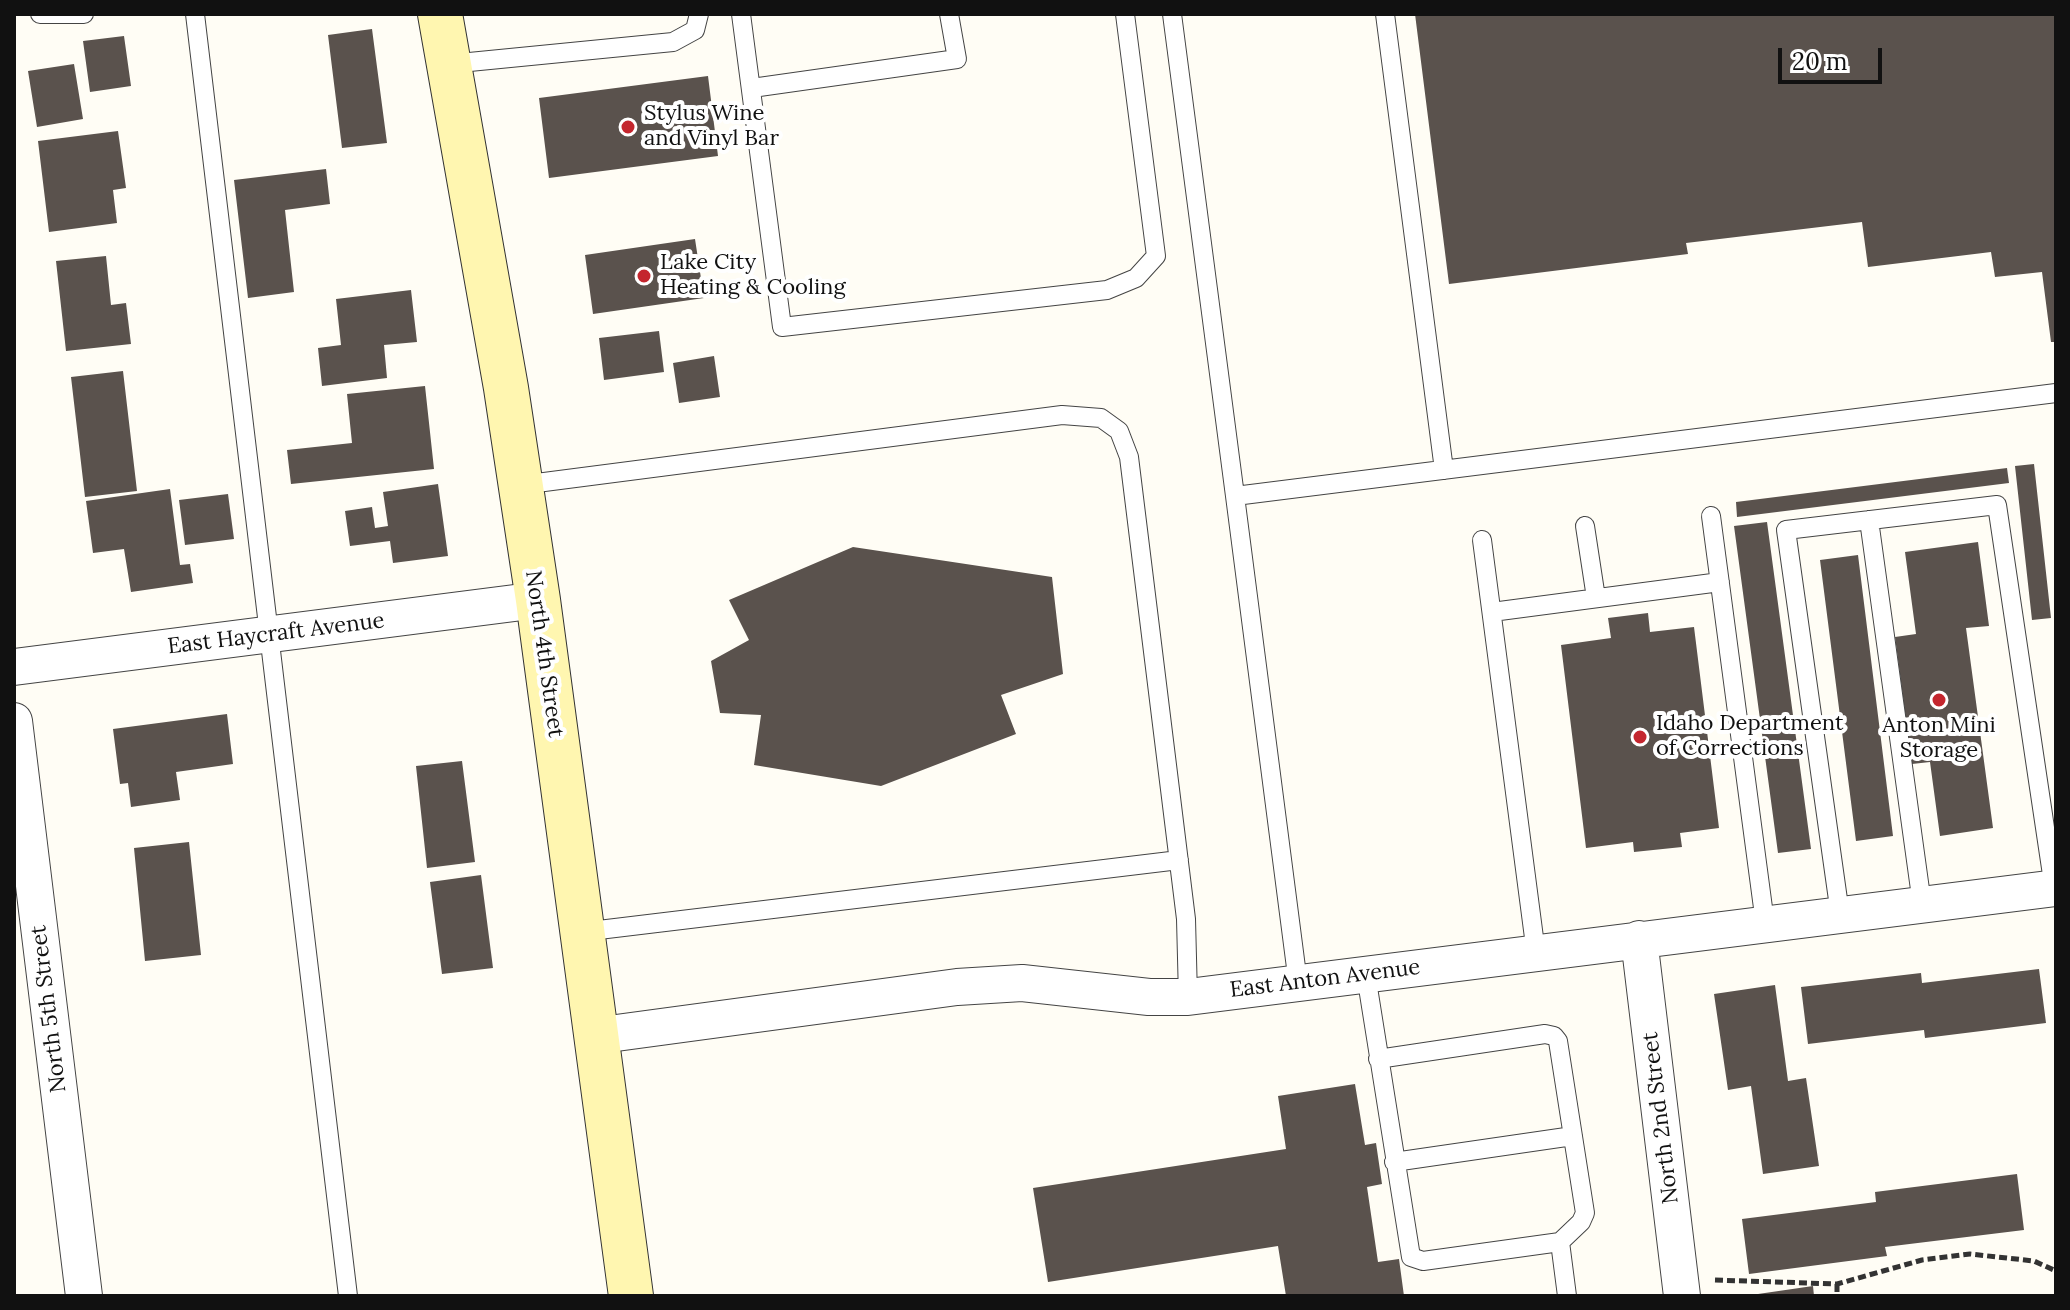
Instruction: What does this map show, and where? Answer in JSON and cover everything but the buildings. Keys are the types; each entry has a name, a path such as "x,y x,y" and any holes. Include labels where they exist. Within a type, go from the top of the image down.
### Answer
{"main road":[{"name":"North 4th Street","path":"440,14 538,600 631,1296"}],"street":[{"name":"East Haycraft Avenue","path":"14,667 538,600"},
{"name":"North 5th Street","path":"14,721 84,1296"},
{"name":"East Anton Avenue","path":"594,1036 957,987 1022,983 1149,997 1188,997 1765,923 2055,892"},
{"name":"North 2nd Street","path":"1639,939 1697,1288"}],"lane":[{"path":"40,14 60,17 84,14"},
{"path":"195,14 348,1296"},
{"path":"449,64 673,42 695,30 699,14"},
{"path":"741,14 782,327 1107,290 1136,278 1156,256 1125,14"},
{"path":"752,88 957,59 949,14"},
{"path":"1172,14 1298,983"},
{"path":"1385,14 1444,470"},
{"path":"1235,496 2056,393"},
{"path":"520,485 1048,417 1101,418 1119,431 1129,457 1179,860 1186,919 1188,997"},
{"path":"1840,914 1786,530 1997,505 2055,892"},
{"path":"1711,516 1765,923"},
{"path":"1869,520 1922,904"},
{"path":"1585,526 1596,598"},
{"path":"1482,540 1536,953"},
{"path":"1492,612 1720,582"},
{"path":"581,932 1179,860"},
{"path":"1366,975 1378,1059 1408,1250 1417,1261 1560,1242 1581,1222 1585,1213 1558,1041 1554,1036 1545,1034 1378,1059"},
{"path":"1394,1162 1573,1136"},
{"path":"1560,1242 1567,1296"}],"path":[{"path":"1697,1288 1837,1284 1922,1260 1970,1254 2034,1261 2056,1271"},
{"path":"1837,1284 1837,1296"}],"place":[{"name":"Stylus Wine and Vinyl Bar","path":"628,127"},
{"name":"Lake City Heating & Cooling","path":"644,276"},
{"name":"Anton Mini Storage","path":"1939,700"},
{"name":"Idaho Department of Corrections","path":"1640,737"}]}
